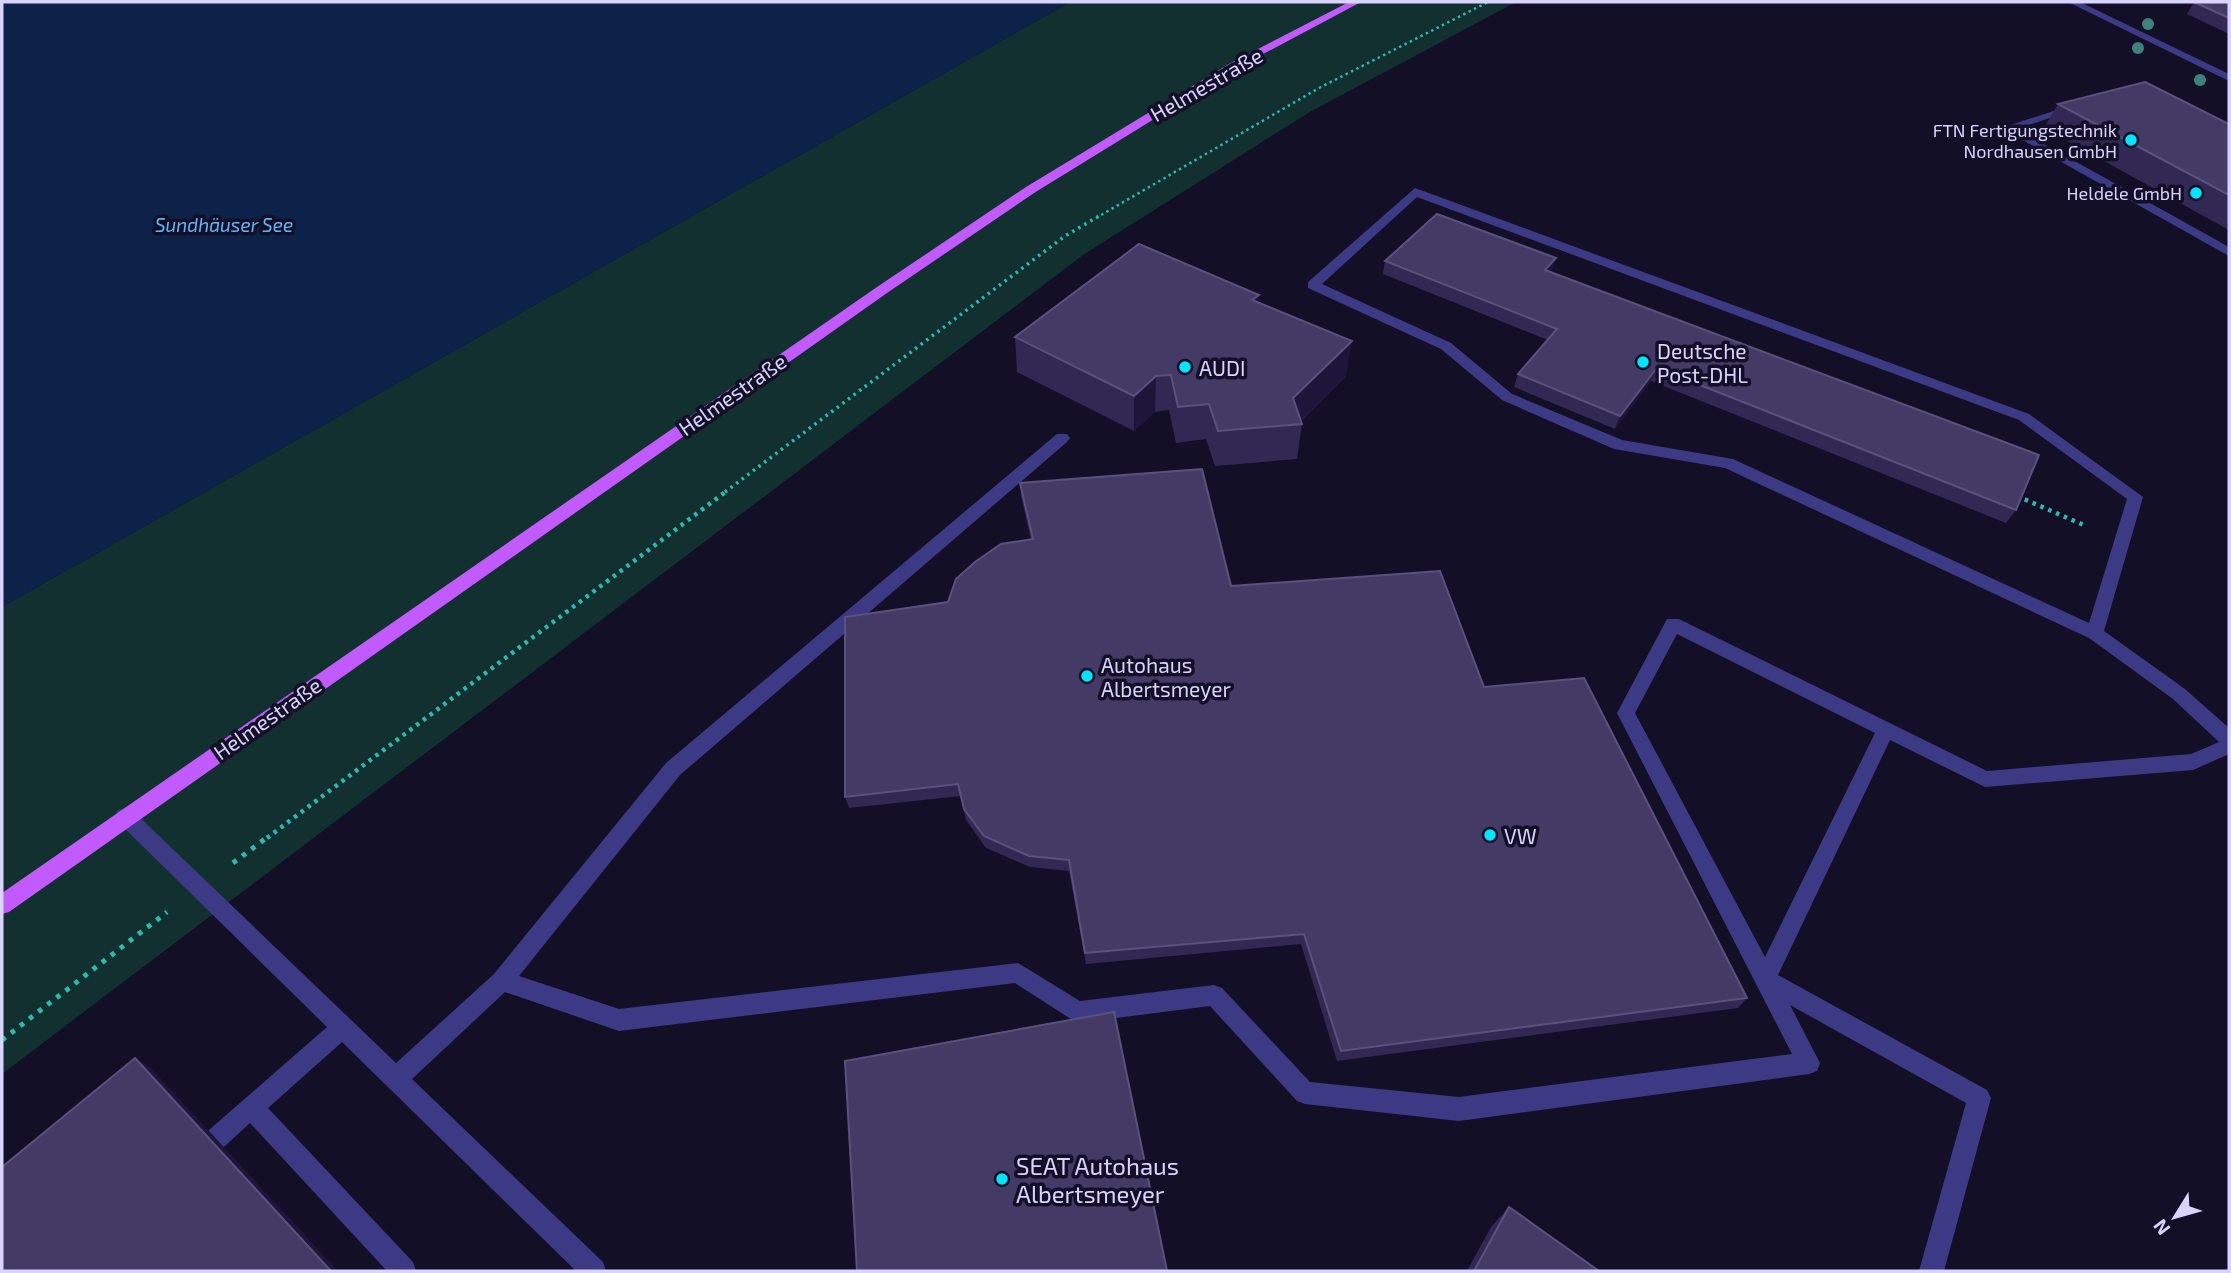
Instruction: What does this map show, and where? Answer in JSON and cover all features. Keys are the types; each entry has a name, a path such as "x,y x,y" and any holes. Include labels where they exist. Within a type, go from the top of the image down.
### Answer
{"main road":[{"name":"Helmestraße","path":"2,905 125,816 1030,190 1233,66 1356,2"}],"street":[{"path":"2073,2 2229,78"},
{"path":"2094,102 2007,128 2229,252"},
{"path":"2095,633 2134,497 2024,417 1415,192 1313,285 1446,346 1507,397 1619,444 1728,463 2095,633 2179,694 2229,739"},
{"path":"395,1079 502,981 673,769 1062,438"},
{"path":"502,981 619,1020 1018,973 1077,1012 1214,995 1305,1093 1459,1109 1809,1063 1626,713 1673,624 1985,779 2193,762 2229,746"},
{"path":"1765,979 1886,729"},
{"path":"125,816 594,1271"},
{"path":"1765,979 1979,1098 1932,1271"},
{"path":"217,1138 344,1026"},
{"path":"251,1107 404,1271"}],"path":[{"path":"2,1040 199,888 1065,236 1319,88 1488,2"},
{"path":"2017,496 2122,541"}],"green space":[{"path":"1070,2 1516,2 1308,113 1083,255 2,1074 2,607"}],"water":[{"name":"Sundhäuser See","path":"2,2 1070,2 2,607"}],"building":[{"path":"2194,2 2229,2 2229,18"},
{"path":"2145,82 2229,124 2229,195 2058,104"},
{"name":"Deutsche Post-DHL","path":"1437,214 1556,258 1545,270 2039,455 2016,510 1657,368 1620,416 1518,374 1557,329 1385,261"},
{"path":"1139,244 1259,295 1252,300 1352,341 1293,398 1302,424 1218,431 1209,404 1178,407 1171,375 1156,376 1134,396 1015,337"},
{"path":"1202,469 1231,586 1440,571 1484,687 1584,678 1747,998 1341,1051 1304,934 1085,953 1069,860 1029,856 984,836 964,809 958,784 845,797 845,617 948,602 956,579 975,562 1001,544 1033,539 1020,483"},
{"name":"SEAT Autohaus Albertsmeyer","path":"1114,1012 1167,1271 857,1271 845,1061"},
{"path":"135,1058 331,1271 2,1271 2,1167"},
{"path":"1509,1207 1599,1271 1474,1271"}],"place":[{"name":"FTN Fertigungstechnik Nordhausen GmbH","path":"2131,140"},
{"name":"Heldele GmbH","path":"2196,193"},
{"name":"Deutsche Post-DHL","path":"1643,362"},
{"name":"AUDI","path":"1185,367"},
{"name":"Autohaus Albertsmeyer","path":"1087,676"},
{"name":"VW","path":"1490,835"},
{"name":"SEAT Autohaus Albertsmeyer","path":"1002,1179"}]}
